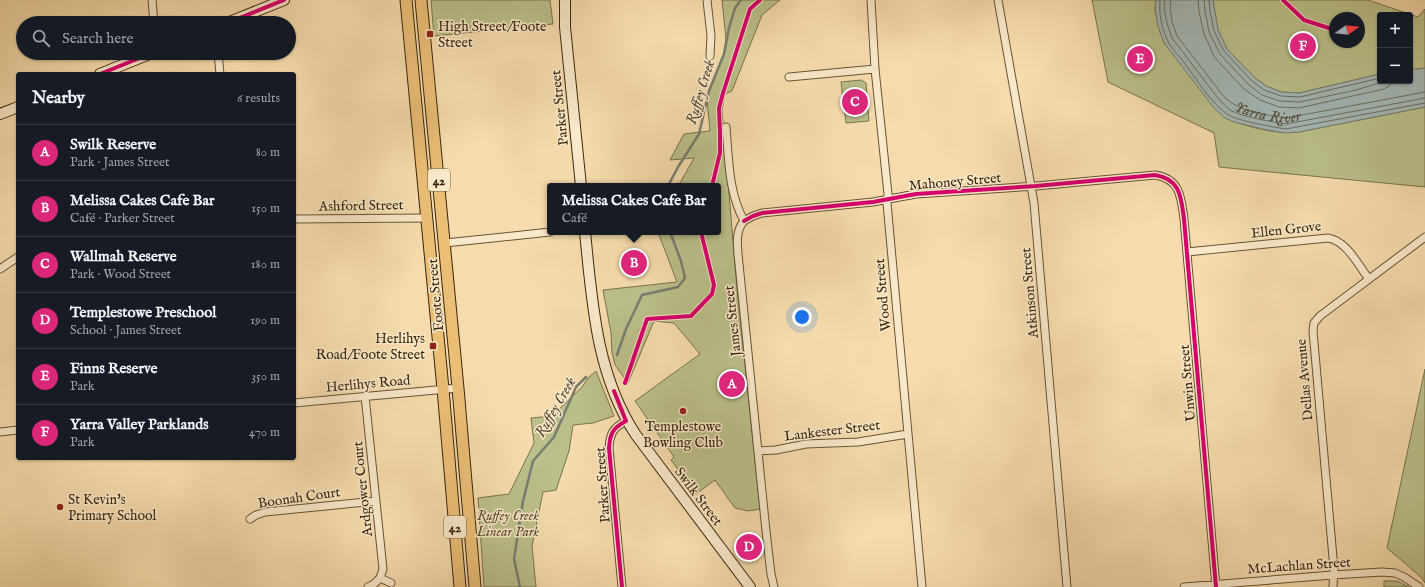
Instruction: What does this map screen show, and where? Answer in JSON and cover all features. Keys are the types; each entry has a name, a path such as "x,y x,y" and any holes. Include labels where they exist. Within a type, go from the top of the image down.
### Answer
{"main road":[{"path":"244,16 284,0"},
{"name":"Foote Street","path":"406,0 444,389 460,587"},
{"name":"Foote Street","path":"421,0 445,243 475,587"},
{"name":"Parker Street","path":"558,0 565,27"},
{"name":"Parker Street","path":"564,0 565,27 581,183"},
{"path":"105,72 135,60"},
{"path":"0,114 16,108"},
{"path":"585,235 594,317 600,351 620,409 626,421"},
{"name":"Swilk Street","path":"626,421 750,587"}],"street":[{"path":"152,0 153,16"},
{"path":"707,0 711,36 710,56"},
{"name":"Wood Street","path":"871,0 875,70 888,198 922,587"},
{"name":"Atkinson Street","path":"998,0 1034,203 1068,587"},
{"path":"219,60 220,72"},
{"path":"789,78 875,70"},
{"path":"726,127 731,186 736,208 744,221"},
{"name":"Mahoney Street","path":"744,221 752,216 762,213 873,202 916,194 1155,176 1164,177 1170,180"},
{"name":"Unwin Street","path":"1170,180 1176,185 1181,198 1216,586"},
{"name":"Ashford Street","path":"296,219 428,218"},
{"name":"James Street","path":"744,221 740,225 737,240 766,531 774,587"},
{"path":"445,243 547,232"},
{"name":"Ellen Grove","path":"1187,252 1328,238 1336,239 1342,244 1369,279"},
{"name":"Dellas Avenue","path":"1333,587 1334,569 1313,331 1314,323 1320,316 1425,238"},
{"path":"0,269 16,258"},
{"name":"Herlihys Road","path":"296,403 458,388"},
{"name":"Ardgower Court","path":"365,396 382,569 380,578"},
{"name":"Parker Street","path":"622,587 609,448 610,437 616,427 626,421"},
{"path":"0,432 16,430"},
{"name":"Lankester Street","path":"759,451 776,450 806,444 858,442 908,434"},
{"name":"Boonah Court","path":"250,518 265,512 376,501"},
{"name":"McLachlan Street","path":"1184,587 1216,586 1382,572 1395,573 1416,585"},
{"path":"368,587 380,578 391,583"}],"green space":[{"path":"431,0 550,0 553,24 434,36"},
{"path":"722,0 780,0 762,15 732,91 725,94 722,110 737,289 760,509 748,511 735,508 715,480 696,494 671,460 674,457 635,401 700,354 674,323 654,321 628,383 615,365 603,290 677,282 659,235 721,235 721,183 680,183 694,158 670,160 684,134 710,131 707,100 709,91 724,54 726,39"},
{"path":"1092,0 1156,0 1155,9 1158,26 1164,43 1225,118 1243,124 1262,130 1290,133 1425,107 1425,187 1219,167 1214,133 1108,82"},
{"path":"1213,0 1368,0 1403,12 1377,12 1377,75 1299,93 1281,92 1266,86 1255,78 1227,49 1218,30"},
{"path":"1425,9 1425,68 1413,70 1413,15 1418,17"},
{"path":"861,80 866,83 869,121 846,123 841,82"},
{"path":"1425,369 1425,583 1421,577 1387,548"},
{"name":"Ruffey Creek Linear Park","path":"596,371 614,416 593,423 573,425 569,451 556,490 543,492 532,546 536,587 484,587 478,498 509,494 534,443 531,418 552,416"},
{"path":"1384,581 1397,581 1409,587 1384,587"}],"water":[{"name":"Yarra River","path":"1156,0 1213,0 1218,30 1227,49 1255,78 1266,86 1281,92 1299,93 1377,75 1377,84 1413,84 1413,70 1425,68 1425,107 1299,132 1286,133 1234,122 1225,118 1214,108 1164,43 1158,26 1155,9"}],"waterway":[{"name":"Ruffey Creek","path":"670,183 699,134 709,91 724,54 735,8 741,0"},
{"name":"Ruffey Creek","path":"617,355 626,329 642,295 678,287 685,278 681,261 671,235"},
{"name":"Ruffey Creek","path":"520,587 514,559 523,501 533,461 554,437 576,387 586,377"}],"cycle path":[{"path":"244,16 284,0"},
{"path":"713,183 720,153 719,108 750,9 760,0"},
{"path":"1283,0 1304,20 1329,28"},
{"path":"105,72 135,60"},
{"path":"744,221 762,213 873,202 916,194 1036,186 1155,175 1164,177 1170,181 1175,185 1178,191 1184,219 1216,587"},
{"path":"625,383 647,319 691,316 712,294 714,285 702,235"},
{"path":"614,391 626,421 618,426 611,435 609,448 622,587"}],"place":[{"name":"High Street/Foote Street","path":"430,34"},
{"name":"Yarra Valley Parklands","path":"1303,46"},
{"name":"Finns Reserve","path":"1140,59"},
{"name":"Wallmah Reserve","path":"855,102"},
{"name":"Melissa Cakes Cafe Bar","path":"634,263"},
{"name":"Herlihys Road/Foote Street","path":"433,346"},
{"name":"Swilk Reserve","path":"732,384"},
{"name":"Templestowe Bowling Club","path":"683,411"},
{"name":"St Kevin's Primary School","path":"60,507"},
{"name":"Templestowe Preschool","path":"749,547"}]}
